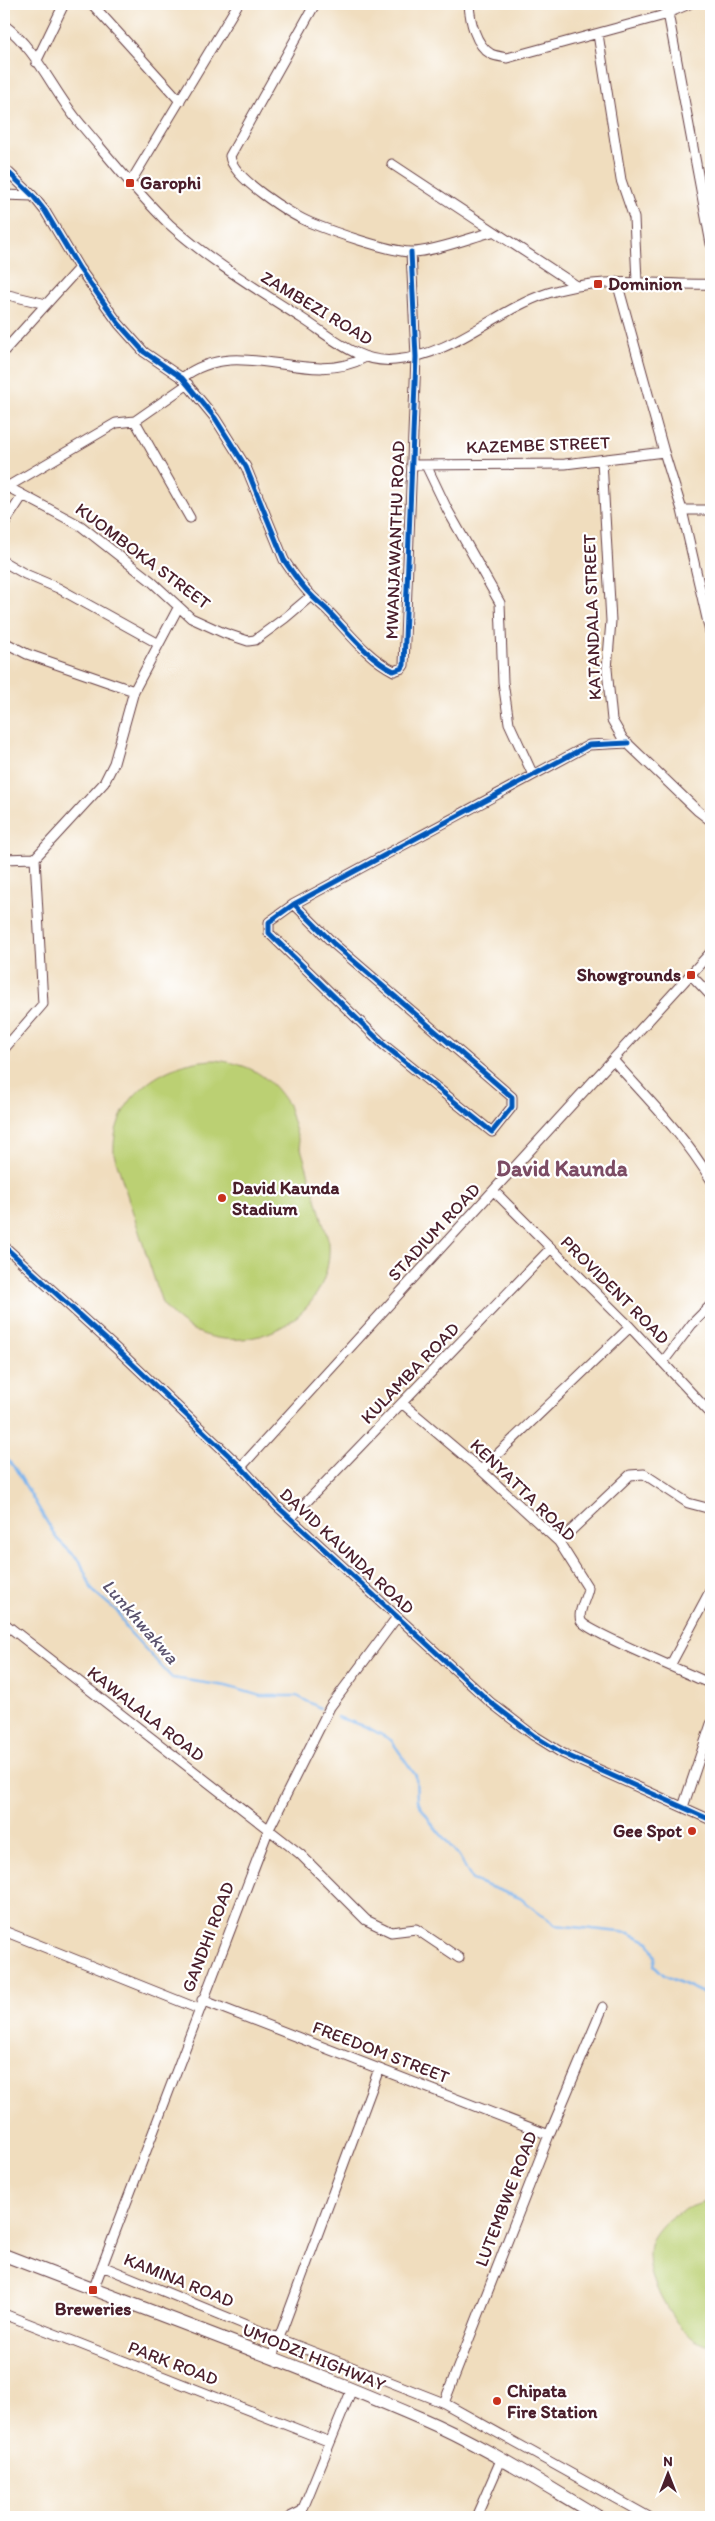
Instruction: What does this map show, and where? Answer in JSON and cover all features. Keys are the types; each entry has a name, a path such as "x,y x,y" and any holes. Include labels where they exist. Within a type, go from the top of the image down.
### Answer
{"highway":[{"name":"UMODZI HIGHWAY","path":"4,2255 272,2357 421,2419 500,2460 599,2517"}],"street":[{"path":"36,62 64,4"},
{"path":"92,4 180,101"},
{"path":"315,4 230,156 234,168 265,195 310,223 411,252 492,232"},
{"path":"469,4 469,14 479,43 491,54 507,58 598,34 668,13 689,4"},
{"path":"130,183 235,5"},
{"path":"668,13 711,244"},
{"name":"ZAMBEZI ROAD","path":"4,25 24,45 79,123 130,183 170,224 248,285 364,358 394,361 416,357 446,347 519,306 547,294 577,286 637,281 711,284"},
{"path":"598,34 621,180 634,218 637,281"},
{"path":"392,164 492,232 577,286"},
{"name":"MWANJAWANTHU ROAD","path":"4,168 33,196 63,239 79,268 119,324 144,352 185,381 215,418 246,467 284,560 310,596 382,665 394,671 402,668 404,661 413,465 416,357 411,252"},
{"path":"4,196 33,196"},
{"path":"4,351 79,268"},
{"path":"617,282 682,510 711,636"},
{"path":"4,294 46,304"},
{"path":"6,486 116,424 136,421 201,366 242,358 299,367 338,367 364,358"},
{"path":"136,421 190,518"},
{"name":"KAZEMBE STREET","path":"413,465 566,464 664,452"},
{"name":"KATANDALA STREET","path":"602,461 611,621 607,669 612,720 617,731 628,743 698,811 711,821"},
{"path":"426,465 446,509 500,603 503,682 509,723 533,775"},
{"name":"KUOMBOKA STREET","path":"6,486 82,526 152,580 190,618 224,633 248,641 256,640 286,618 310,596"},
{"path":"4,524 23,495"},
{"path":"682,510 711,510"},
{"path":"4,562 64,591 159,644"},
{"path":"4,859 24,860 35,858 104,784 114,763 134,691 178,608"},
{"path":"4,642 26,654 134,691"},
{"path":"294,904 334,944 512,1097 512,1107 492,1132 384,1044 269,932 269,922 294,904 590,746 628,743"},
{"path":"4,1049 43,1004 35,858"},
{"name":"STADIUM ROAD","path":"240,1467 711,952"},
{"path":"691,974 711,996"},
{"path":"613,1060 667,1119 694,1152 711,1180"},
{"name":"PROVIDENT ROAD","path":"494,1191 630,1327 711,1414"},
{"name":"DAVID KAUNDA ROAD","path":"4,1246 121,1352 290,1518 490,1702 533,1735 562,1753 711,1820"},
{"name":"KULAMBA ROAD","path":"290,1518 403,1404 551,1248"},
{"path":"663,1362 692,1324 711,1305"},
{"path":"481,1470 630,1327"},
{"name":"KENYATTA ROAD","path":"403,1404 481,1470 559,1542 588,1588 580,1614 584,1624 600,1635 671,1664 711,1684"},
{"path":"559,1542 630,1475 637,1473 644,1474 688,1503 711,1509"},
{"path":"671,1664 711,1589"},
{"name":"GANDHI ROAD","path":"93,2290 200,2005 268,1831 330,1707 397,1617"},
{"name":"KAWALALA ROAD","path":"4,1623 268,1831 300,1854 366,1920 391,1932 416,1929 459,1958"},
{"path":"683,1807 711,1724"},
{"name":"FREEDOM STREET","path":"4,1931 200,2005 379,2069 549,2135"},
{"name":"LUTEMBWE ROAD","path":"444,2403 549,2135 603,2007"},
{"path":"272,2357 379,2069"},
{"name":"KAMINA ROAD","path":"102,2266 280,2339 444,2403 649,2517"},
{"name":"PARK ROAD","path":"4,2314 330,2442"},
{"path":"290,2517 304,2514 330,2442 352,2389"},
{"path":"476,2517 500,2460"}],"green space":[{"name":"David Kaunda Stadium","path":"215,1060 238,1064 258,1073 274,1086 288,1105 329,1242 326,1273 313,1299 293,1320 268,1333 240,1339 211,1337 185,1325 162,1303 114,1154 115,1134 121,1116 131,1100 144,1086 159,1075 177,1067"},
{"path":"711,2200 711,2346 698,2342 685,2332 673,2318 655,2283 650,2265 649,2249 654,2236 672,2217 679,2212"}],"waterway":[{"name":"Lunkhwakwa","path":"4,1456 15,1468 57,1539 80,1561 92,1590 119,1613 126,1628 172,1678 226,1686 261,1696 297,1696 320,1708"},
{"name":"Lunkhwakwa","path":"337,1717 367,1727 391,1740 416,1776 417,1801 432,1824 459,1856 472,1880 520,1898 555,1925 629,1933 649,1942 656,1957 654,1965 664,1975 711,1997"}],"cycle path":[{"path":"4,168 33,196 45,211 79,268 119,324 144,352 182,378 215,418 246,467 284,560 299,582 368,652 394,671 402,668 404,665 416,357 411,252"},
{"path":"294,904 334,944 512,1097 512,1107 492,1132 384,1045 269,933 269,922 294,904 589,745 628,743"},
{"path":"4,1246 121,1353 241,1467 277,1506 490,1702 533,1735 562,1753 711,1820"}],"place":[{"name":"Garophi","path":"130,183"},
{"name":"Dominion","path":"598,284"},
{"name":"Showgrounds","path":"691,975"},
{"name":"David Kaunda Stadium","path":"222,1198"},
{"name":"Gee Spot","path":"692,1831"},
{"name":"Breweries","path":"93,2290"},
{"name":"Chipata Fire Station","path":"497,2401"}],"district":[{"name":"David Kaunda","path":"562,1168"}]}
